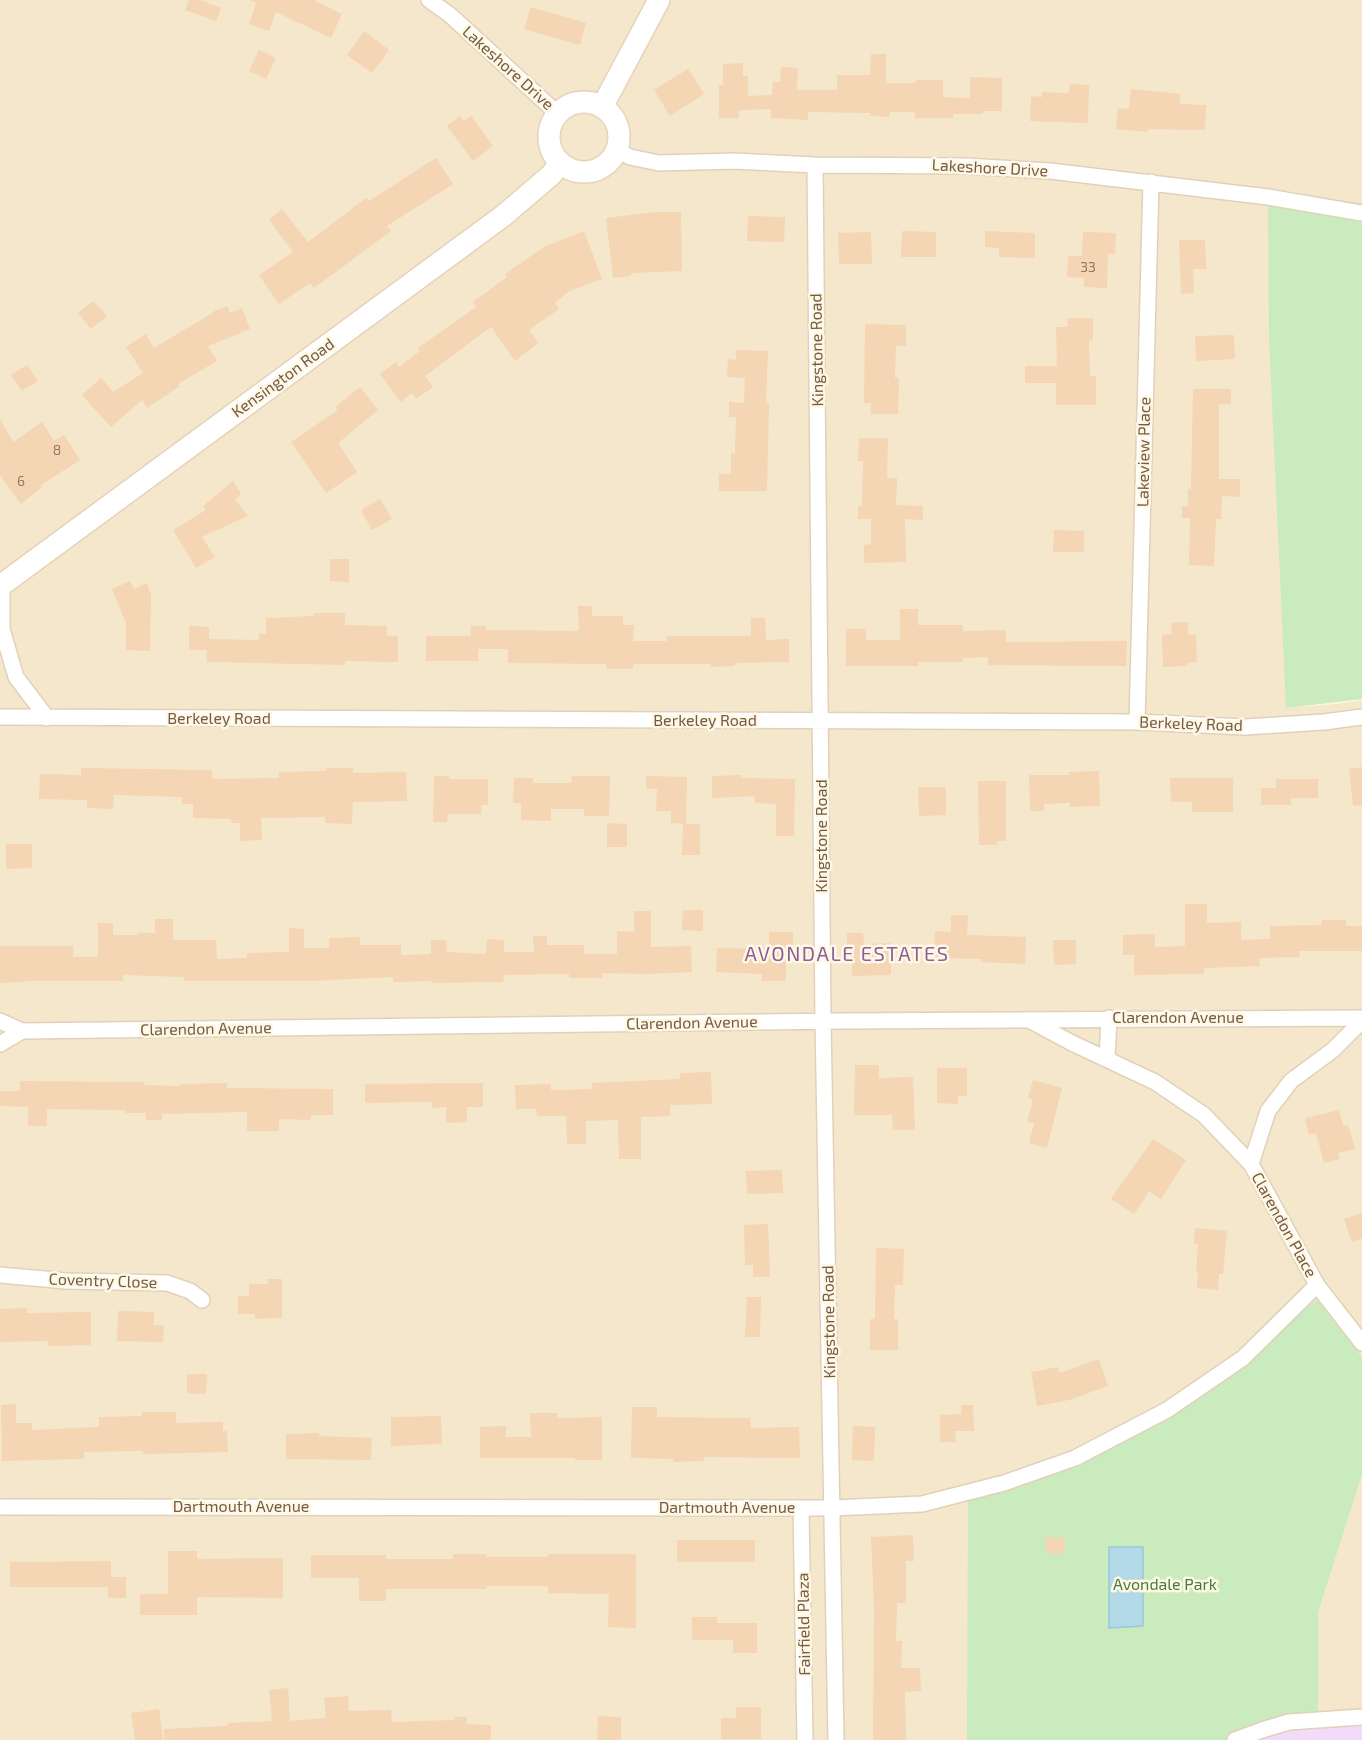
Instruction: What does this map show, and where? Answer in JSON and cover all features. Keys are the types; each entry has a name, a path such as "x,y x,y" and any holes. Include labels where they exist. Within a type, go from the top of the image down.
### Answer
{"street":[{"name":"Lakeshore Drive","path":"429,0 450,15 558,114"},
{"path":"602,107 659,0"},
{"path":"579,102 602,107 610,113 619,130 617,150 602,168 581,173 570,170 553,155 549,145 552,123 567,106 579,102"},
{"name":"Lakeshore Drive","path":"617,150 630,157 659,163 734,161 814,165 966,166 1050,171 1268,196 1362,213"},
{"name":"Kensington Road","path":"1,585 503,216 551,175 560,163"},
{"name":"Kingstone Road","path":"814,165 823,1021 833,1508"},
{"name":"Lakeview Place","path":"1137,722 1150,182"},
{"path":"1,585 2,629 16,677 47,718"},
{"name":"Berkeley Road","path":"0,717 1137,722 1245,727 1362,717"},
{"path":"1107,1059 1109,1018"},
{"name":"Clarendon Avenue","path":"0,1021 22,1031 1109,1018 1362,1020"},
{"name":"Clarendon Place","path":"1026,1019 1155,1082 1204,1115 1251,1164 1317,1285"},
{"name":"Clarendon Place","path":"1251,1164 1268,1111 1291,1081 1333,1050 1362,1020"},
{"name":"Clarendon Avenue","path":"0,1044 22,1031"},
{"name":"Coventry Close","path":"0,1275 66,1281 167,1283 190,1291 202,1300"},
{"path":"1317,1285 1362,1343"},
{"name":"Dartmouth Avenue","path":"0,1507 833,1508 922,1504 1004,1483 1075,1458 1167,1410 1243,1358 1317,1285"},
{"name":"Fairfield Plaza","path":"801,1508 805,1740"},
{"name":"Fairfield Plaza","path":"833,1508 836,1740"},
{"path":"1235,1740 1289,1722 1362,1717"}],"shaded area":[{"path":"0,0 1362,0 1362,220 1286,708 1362,700 1362,1740 0,1740"},
{"path":"1362,1711 1362,1740 1232,1740"}],"green space":[{"path":"1268,201 1362,220 1362,699 1286,708 1269,338"},
{"name":"Avondale Park","path":"1317,1300 1362,1357 1362,1474 1318,1612 1318,1713 1231,1740 967,1740 968,1500 1155,1420"}],"water":[{"path":"1109,1547 1143,1547 1143,1626 1109,1628"}],"building":[{"path":"189,0 200,0 221,8 216,21 185,10"},
{"path":"249,0 313,0 342,14 331,38 276,12 269,31 249,24 256,3"},
{"path":"531,7 586,23 580,45 524,29"},
{"path":"364,31 389,50 372,73 347,55"},
{"path":"259,50 276,58 266,79 249,71"},
{"path":"871,54 886,54 886,83 943,80 943,97 970,98 970,77 1002,78 1002,111 983,111 983,114 953,114 953,118 915,118 915,112 890,112 890,117 870,116 870,113 808,112 808,120 771,118 771,109 739,110 739,118 719,118 719,85 723,85 723,64 743,63 743,76 748,76 748,96 772,95 773,82 780,82 781,67 798,68 797,90 837,90 837,75 870,75"},
{"path":"688,69 704,94 670,116 654,90"},
{"path":"1070,84 1089,85 1088,123 1030,121 1031,96 1042,97 1042,92 1069,93"},
{"path":"1131,89 1180,94 1180,104 1206,105 1205,130 1148,129 1148,132 1116,129 1118,108 1129,109"},
{"path":"460,116 464,121 471,116 493,146 473,161 447,126"},
{"path":"436,158 453,184 387,226 391,231 314,288 310,283 279,304 259,275 293,252 269,220 282,209 308,242 366,198 369,201"},
{"path":"656,212 681,212 682,271 631,273 631,276 613,278 606,218"},
{"path":"748,216 785,217 784,242 747,241"},
{"path":"584,231 602,279 570,291 555,302 559,309 529,330 538,343 515,361 491,327 425,376 433,387 416,399 412,393 401,402 380,374 396,362 399,367 420,351 418,348 476,307 473,302 507,277 505,274 544,247"},
{"path":"902,231 936,232 936,257 901,257"},
{"path":"985,231 1035,233 1035,258 999,257 999,248 985,247"},
{"path":"871,232 872,264 839,264 838,233"},
{"path":"1083,232 1116,233 1115,254 1108,254 1107,288 1084,287 1084,278 1067,277 1068,256 1082,256"},
{"path":"1179,240 1205,240 1206,269 1193,269 1194,293 1181,294"},
{"path":"93,301 107,316 91,329 78,313"},
{"path":"227,306 230,313 242,308 250,329 208,346 217,361 178,384 180,386 147,408 142,400 111,427 82,395 101,378 113,392 143,373 126,347 146,334 154,348 214,311"},
{"path":"1067,318 1093,318 1093,340 1089,341 1090,376 1096,376 1096,405 1056,405 1056,383 1025,383 1025,366 1057,366 1056,327 1068,327"},
{"path":"865,324 906,325 906,346 896,346 895,378 899,378 898,414 871,414 871,403 864,403"},
{"path":"1234,335 1235,359 1196,361 1195,336"},
{"path":"736,350 768,351 767,491 719,491 719,474 731,474 731,453 735,453 736,417 729,417 729,402 744,403 745,378 727,377 728,359 736,360"},
{"path":"27,365 38,381 22,391 11,375"},
{"path":"360,387 378,410 338,443 357,472 326,493 291,442 338,410 335,407"},
{"path":"1193,389 1231,389 1231,404 1219,404 1219,479 1240,479 1240,497 1222,496 1221,519 1216,519 1214,566 1189,565 1190,518 1182,518 1182,506 1188,506 1188,489 1191,489"},
{"path":"0,419 13,442 42,422 54,441 64,435 80,460 41,485 42,487 21,504 0,475"},
{"path":"859,438 888,438 887,478 897,478 896,505 923,506 923,520 905,519 906,562 864,563 864,545 871,544 871,519 858,519 858,506 862,506 863,461 858,461"},
{"path":"233,481 241,494 235,499 248,516 202,537 215,557 196,568 173,530 206,510 203,506"},
{"path":"380,499 392,519 372,530 361,510"},
{"path":"1054,530 1084,531 1084,552 1053,552"},
{"path":"330,559 349,559 349,582 330,581"},
{"path":"130,581 134,589 147,583 151,595 150,651 126,650 126,623 112,589"},
{"path":"578,606 592,606 592,616 623,616 623,625 634,625 633,641 667,641 667,636 751,636 751,618 765,618 766,640 789,639 789,662 735,663 735,666 711,667 711,664 633,664 633,669 606,669 606,664 508,663 508,649 478,649 478,661 426,661 426,636 471,636 471,626 486,626 486,630 579,631"},
{"path":"900,609 918,609 918,625 963,625 963,631 1006,630 1006,642 1127,641 1126,666 988,665 988,657 963,658 963,662 918,662 918,666 846,666 846,629 866,629 866,640 900,640"},
{"path":"314,613 345,613 345,625 387,626 387,636 398,636 398,662 345,661 345,665 207,662 207,650 189,650 189,626 209,627 209,639 259,640 259,634 266,634 266,618 314,616"},
{"path":"1188,622 1188,635 1196,635 1197,662 1187,663 1187,666 1163,667 1162,635 1172,634 1171,623"},
{"path":"1362,767 1362,805 1353,806 1349,769"},
{"path":"81,768 212,770 212,779 279,778 279,772 326,771 326,768 353,768 353,773 406,772 407,801 353,802 352,824 325,823 325,817 261,818 262,840 240,841 240,823 232,823 231,819 193,818 193,804 182,804 182,797 114,795 113,809 87,808 87,800 39,799 40,774 81,775"},
{"path":"1099,771 1100,806 1070,807 1070,803 1044,804 1044,811 1030,811 1029,775 1069,775 1069,772"},
{"path":"741,775 741,778 795,779 794,836 776,836 776,804 755,803 755,796 712,798 712,776"},
{"path":"434,776 449,776 449,779 488,779 488,805 481,805 481,814 448,814 447,822 433,822"},
{"path":"572,776 610,776 609,816 584,816 584,809 551,809 551,821 521,820 521,803 513,803 514,778 533,778 533,783 571,783"},
{"path":"646,776 687,777 686,824 671,823 671,811 656,811 657,789 646,789"},
{"path":"1170,778 1233,778 1233,812 1192,812 1192,802 1171,802"},
{"path":"1276,779 1318,779 1318,798 1291,798 1291,805 1261,805 1261,788 1276,788"},
{"path":"978,781 1006,781 1006,841 997,841 997,845 979,845"},
{"path":"918,787 946,787 946,815 919,816"},
{"path":"607,823 627,824 627,847 607,847"},
{"path":"683,824 700,824 700,855 682,855"},
{"path":"6,844 32,844 32,868 6,869"},
{"path":"1185,904 1207,904 1207,923 1241,922 1241,940 1270,939 1270,926 1322,925 1322,920 1346,920 1346,926 1362,926 1362,951 1299,951 1300,957 1259,958 1260,966 1204,968 1204,974 1134,975 1134,955 1123,955 1123,935 1155,934 1155,947 1185,946"},
{"path":"683,910 703,910 703,931 682,930"},
{"path":"634,911 651,911 651,947 691,946 692,972 602,973 602,978 569,978 569,974 504,975 503,982 393,982 393,977 312,981 184,981 184,977 123,975 123,981 0,983 0,946 73,946 73,957 98,957 98,923 113,923 113,935 138,935 138,933 155,933 155,919 173,919 173,940 216,940 217,959 247,958 247,953 289,952 289,928 304,929 304,948 329,948 329,938 360,937 360,945 401,945 401,955 431,954 431,940 446,940 447,952 486,954 487,939 504,940 504,952 534,952 533,936 547,936 547,945 584,945 584,954 617,954 617,931 634,932"},
{"path":"951,915 968,915 967,935 1026,937 1025,964 981,962 981,959 934,958 935,931 951,932"},
{"path":"769,932 793,932 792,961 786,961 786,981 762,981 762,974 716,972 717,948 769,949"},
{"path":"847,933 863,933 864,944 891,943 891,975 852,976 852,952 847,952"},
{"path":"1053,940 1076,940 1076,964 1054,965"},
{"path":"855,1065 879,1065 879,1078 913,1077 915,1130 893,1130 892,1115 854,1115"},
{"path":"937,1068 967,1068 967,1096 958,1096 958,1104 937,1103"},
{"path":"711,1072 712,1104 670,1105 670,1116 641,1117 641,1159 619,1159 618,1120 586,1121 586,1144 567,1144 566,1116 537,1116 536,1109 516,1109 515,1085 551,1084 551,1090 592,1089 592,1083 680,1079 680,1073"},
{"path":"1033,1080 1062,1088 1047,1148 1029,1143 1034,1123 1027,1122 1033,1100 1028,1098"},
{"path":"20,1081 144,1082 144,1085 180,1086 180,1084 227,1083 227,1088 333,1089 333,1115 311,1115 311,1120 279,1119 279,1131 247,1131 247,1112 162,1114 162,1120 146,1120 146,1113 125,1113 125,1110 47,1109 47,1126 28,1126 28,1107 0,1106 0,1091 20,1091"},
{"path":"483,1083 483,1107 467,1107 467,1122 446,1123 446,1107 432,1108 432,1102 365,1103 365,1084"},
{"path":"1339,1110 1343,1126 1348,1125 1355,1149 1338,1153 1340,1159 1324,1163 1316,1133 1309,1135 1305,1118"},
{"path":"1153,1139 1186,1160 1161,1199 1149,1191 1134,1214 1111,1199"},
{"path":"782,1170 783,1193 747,1194 746,1171"},
{"path":"1362,1213 1362,1238 1352,1242 1344,1219"},
{"path":"768,1224 770,1277 753,1277 753,1265 745,1265 744,1225"},
{"path":"1195,1228 1227,1231 1223,1274 1219,1274 1218,1290 1197,1288 1198,1244 1194,1244"},
{"path":"876,1248 904,1249 903,1285 895,1285 894,1319 898,1319 898,1350 870,1350 870,1319 875,1319"},
{"path":"267,1279 282,1279 282,1318 255,1319 255,1314 238,1314 238,1296 249,1296 249,1284 268,1284"},
{"path":"747,1297 761,1297 760,1337 745,1337"},
{"path":"27,1308 27,1313 91,1312 91,1345 48,1346 48,1341 0,1342 0,1309"},
{"path":"118,1311 154,1312 154,1325 164,1325 163,1342 117,1341"},
{"path":"1099,1359 1108,1386 1069,1400 1037,1406 1031,1372 1058,1367 1060,1373"},
{"path":"187,1374 207,1374 206,1394 187,1393"},
{"path":"16,1404 16,1423 32,1423 32,1430 99,1427 99,1417 142,1416 142,1412 176,1412 176,1423 223,1422 223,1431 227,1431 228,1452 143,1454 143,1451 84,1452 84,1459 2,1461 1,1405"},
{"path":"961,1405 973,1405 974,1431 955,1431 956,1442 940,1442 940,1415 961,1414"},
{"path":"632,1407 657,1407 657,1417 750,1418 751,1428 799,1427 800,1458 704,1457 704,1461 673,1462 673,1459 631,1458"},
{"path":"530,1413 557,1413 557,1418 602,1417 602,1460 480,1458 480,1427 506,1426 506,1437 531,1437"},
{"path":"441,1416 442,1444 391,1446 391,1417"},
{"path":"853,1426 875,1427 874,1461 852,1460"},
{"path":"319,1433 319,1436 372,1438 371,1460 286,1459 286,1434"},
{"path":"913,1535 914,1561 906,1561 906,1603 897,1603 896,1641 902,1641 901,1668 920,1668 921,1691 905,1692 906,1740 873,1740 874,1609 871,1537"},
{"path":"1046,1537 1065,1538 1065,1554 1045,1553"},
{"path":"677,1540 755,1540 755,1562 677,1562"},
{"path":"168,1551 197,1551 197,1559 283,1558 283,1598 197,1597 197,1615 140,1615 140,1594 168,1594"},
{"path":"453,1554 486,1554 486,1557 548,1557 548,1554 636,1554 636,1628 608,1627 609,1594 548,1593 548,1586 486,1586 486,1589 386,1589 386,1601 359,1601 359,1578 311,1578 311,1555 386,1555 386,1559 453,1559"},
{"path":"111,1561 111,1577 126,1577 126,1598 108,1598 108,1587 10,1587 10,1562"},
{"path":"692,1617 717,1617 717,1623 757,1623 757,1653 733,1653 733,1640 692,1640"},
{"path":"288,1688 290,1721 326,1718 324,1698 348,1696 349,1711 391,1710 392,1722 454,1720 454,1717 467,1717 466,1724 491,1725 491,1740 164,1740 164,1729 272,1721 269,1690"},
{"path":"736,1707 761,1707 761,1739 721,1739 721,1718 736,1718"},
{"path":"159,1709 163,1740 135,1740 131,1713"},
{"path":"598,1716 621,1717 621,1740 597,1740"}],"district":[{"name":"AVONDALE ESTATES","path":"847,954"}]}
